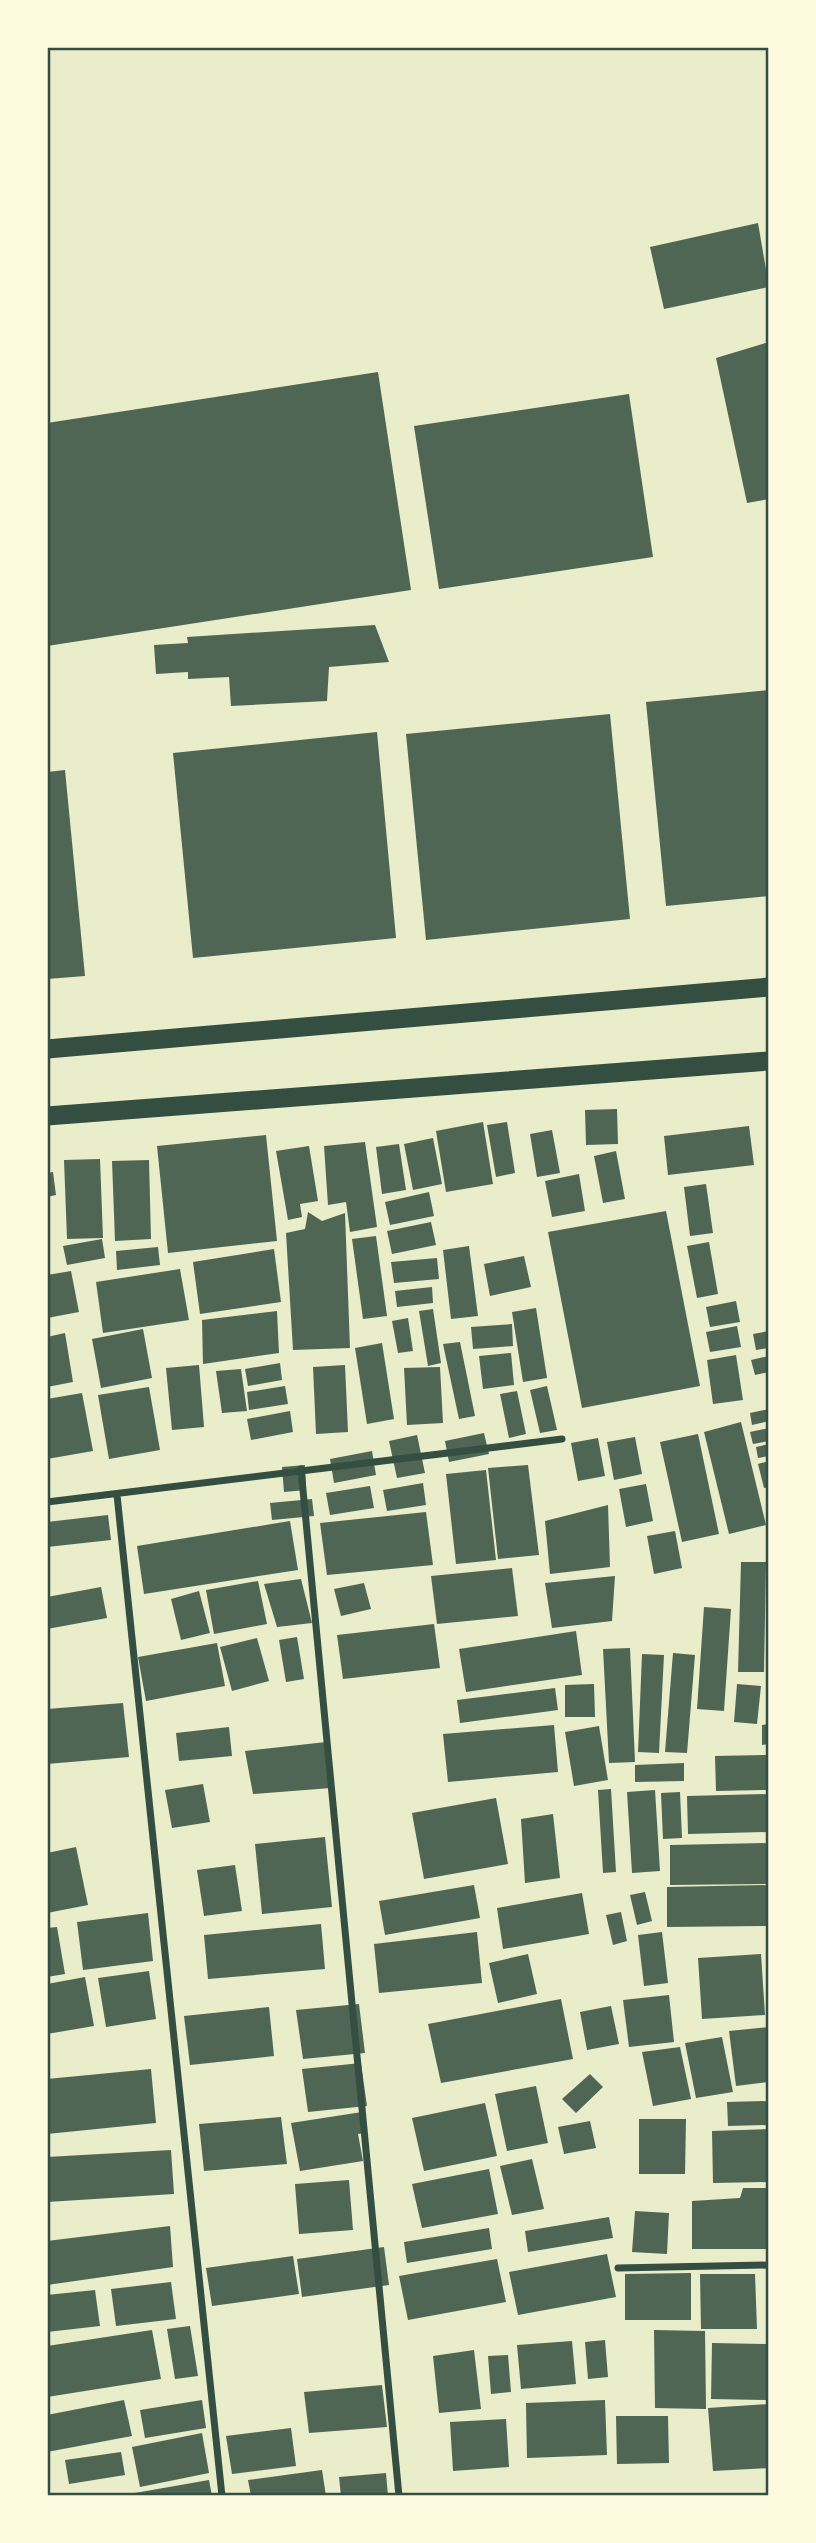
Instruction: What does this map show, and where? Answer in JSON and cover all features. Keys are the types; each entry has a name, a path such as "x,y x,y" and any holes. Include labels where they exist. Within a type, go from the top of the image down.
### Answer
{"highway":[{"path":"47,1049 769,988"},
{"path":"47,1116 769,1061"}],"street":[{"path":"47,1502 562,1439"},
{"path":"301,1469 400,2496"},
{"path":"117,1495 222,2496"},
{"path":"618,2268 769,2265"}],"building":[{"path":"758,223 769,287 664,309 650,247"},
{"path":"769,342 769,499 747,503 716,358"},
{"path":"378,372 411,590 47,646 47,423"},
{"path":"629,394 653,557 439,589 414,426"},
{"path":"375,625 389,662 329,667 327,701 231,706 229,677 188,679 188,672 156,674 154,645 188,643 187,637"},
{"path":"769,690 769,896 666,906 646,702"},
{"path":"610,714 630,919 426,940 406,734"},
{"path":"377,732 396,938 193,958 173,753"},
{"path":"65,770 85,976 47,979 47,772"},
{"path":"617,1109 618,1144 586,1145 585,1110"},
{"path":"483,1122 493,1184 446,1192 436,1131"},
{"path":"507,1122 515,1173 496,1177 487,1125"},
{"path":"749,1126 754,1165 668,1175 664,1136"},
{"path":"552,1130 560,1173 537,1177 530,1134"},
{"path":"266,1135 277,1241 168,1253 157,1146"},
{"path":"433,1138 442,1184 413,1190 404,1144"},
{"path":"365,1142 377,1227 350,1232 346,1202 328,1205 324,1146"},
{"path":"399,1144 406,1190 382,1194 376,1147"},
{"path":"309,1146 318,1201 300,1204 302,1217 288,1220 276,1151"},
{"path":"616,1151 625,1199 603,1203 594,1156"},
{"path":"100,1159 103,1238 67,1239 64,1160"},
{"path":"149,1160 151,1239 115,1241 112,1161"},
{"path":"53,1172 56,1195 47,1197 47,1173"},
{"path":"579,1174 585,1211 552,1217 545,1181"},
{"path":"706,1184 713,1233 690,1236 684,1187"},
{"path":"429,1192 434,1216 390,1225 385,1202"},
{"path":"666,1211 700,1386 582,1408 548,1232"},
{"path":"308,1212 322,1221 345,1213 350,1348 293,1350 286,1233 305,1229"},
{"path":"431,1222 436,1245 392,1254 387,1231"},
{"path":"376,1236 387,1316 363,1319 352,1239"},
{"path":"102,1239 105,1258 67,1265 63,1246"},
{"path":"709,1242 718,1294 697,1298 687,1246"},
{"path":"469,1246 478,1316 451,1319 443,1250"},
{"path":"158,1247 160,1265 117,1270 116,1251"},
{"path":"274,1249 281,1302 200,1314 193,1262"},
{"path":"524,1256 531,1287 490,1296 484,1264"},
{"path":"437,1258 439,1279 394,1283 391,1262"},
{"path":"180,1269 189,1320 103,1333 96,1282"},
{"path":"71,1271 79,1312 47,1318 47,1275"},
{"path":"432,1287 433,1303 397,1307 395,1291"},
{"path":"736,1301 740,1322 710,1327 706,1307"},
{"path":"536,1308 547,1378 523,1382 512,1312"},
{"path":"433,1309 441,1363 428,1366 419,1311"},
{"path":"277,1311 279,1353 203,1364 202,1320"},
{"path":"408,1318 413,1351 398,1353 392,1321"},
{"path":"512,1324 513,1346 473,1349 471,1327"},
{"path":"737,1326 741,1347 710,1352 706,1332"},
{"path":"143,1329 152,1378 101,1388 92,1339"},
{"path":"769,1331 769,1348 756,1350 753,1334"},
{"path":"65,1333 73,1382 47,1387 47,1337"},
{"path":"460,1342 475,1416 459,1419 443,1344"},
{"path":"382,1343 394,1419 367,1424 355,1348"},
{"path":"511,1353 514,1385 483,1389 479,1356"},
{"path":"736,1355 743,1400 713,1404 707,1360"},
{"path":"769,1356 769,1372 755,1375 751,1360"},
{"path":"280,1363 282,1380 248,1386 245,1369"},
{"path":"199,1365 204,1427 172,1430 166,1368"},
{"path":"345,1365 348,1432 316,1434 313,1367"},
{"path":"440,1367 443,1423 407,1425 404,1368"},
{"path":"241,1369 247,1411 222,1413 216,1371"},
{"path":"285,1386 288,1404 249,1410 247,1392"},
{"path":"547,1386 557,1430 540,1433 530,1390"},
{"path":"149,1387 160,1450 109,1459 98,1395"},
{"path":"517,1391 526,1434 509,1438 500,1394"},
{"path":"82,1393 93,1451 47,1459 47,1399"},
{"path":"769,1409 769,1421 752,1425 750,1413"},
{"path":"290,1411 293,1432 251,1440 247,1419"},
{"path":"741,1422 766,1525 729,1534 704,1432"},
{"path":"769,1428 769,1441 753,1444 750,1432"},
{"path":"484,1433 489,1454 449,1462 445,1441"},
{"path":"698,1434 719,1534 682,1542 660,1442"},
{"path":"417,1435 425,1473 397,1478 389,1441"},
{"path":"635,1437 642,1474 614,1480 607,1442"},
{"path":"598,1438 605,1476 578,1481 571,1443"},
{"path":"769,1444 769,1456 758,1458 756,1447"},
{"path":"372,1451 376,1475 334,1483 330,1459"},
{"path":"769,1461 769,1487 764,1488 758,1464"},
{"path":"305,1465 306,1490 284,1492 282,1467"},
{"path":"528,1465 539,1555 498,1559 488,1468"},
{"path":"486,1470 496,1560 456,1564 446,1474"},
{"path":"423,1483 426,1505 387,1511 383,1490"},
{"path":"646,1484 653,1521 626,1527 619,1489"},
{"path":"370,1486 374,1508 330,1515 326,1493"},
{"path":"312,1499 314,1516 272,1520 270,1503"},
{"path":"608,1505 610,1567 550,1574 545,1521"},
{"path":"426,1512 433,1565 327,1575 320,1523"},
{"path":"108,1515 111,1540 47,1547 47,1522"},
{"path":"290,1521 298,1570 144,1594 137,1546"},
{"path":"675,1531 682,1568 654,1574 647,1536"},
{"path":"741,1562 766,1562 764,1672 738,1672"},
{"path":"512,1568 518,1616 437,1624 431,1576"},
{"path":"615,1576 612,1621 552,1628 545,1583"},
{"path":"301,1579 312,1623 277,1627 264,1584"},
{"path":"258,1581 267,1624 214,1634 206,1590"},
{"path":"364,1583 371,1609 341,1616 334,1589"},
{"path":"101,1587 107,1618 47,1629 47,1597"},
{"path":"199,1591 210,1633 181,1640 171,1599"},
{"path":"704,1607 731,1609 724,1711 697,1709"},
{"path":"434,1624 440,1668 343,1679 337,1635"},
{"path":"576,1631 582,1675 466,1692 459,1649"},
{"path":"297,1637 304,1679 286,1682 279,1640"},
{"path":"257,1638 269,1681 232,1691 220,1647"},
{"path":"217,1643 225,1686 146,1701 138,1657"},
{"path":"630,1648 635,1762 609,1763 603,1649"},
{"path":"673,1653 695,1655 687,1753 665,1752"},
{"path":"642,1654 664,1655 659,1753 638,1752"},
{"path":"594,1684 595,1717 565,1717 565,1685"},
{"path":"737,1684 761,1686 757,1724 734,1722"},
{"path":"555,1688 558,1710 460,1723 457,1700"},
{"path":"123,1703 129,1757 47,1764 47,1709"},
{"path":"769,1724 769,1744 762,1745 762,1725"},
{"path":"554,1725 558,1772 448,1782 443,1734"},
{"path":"599,1726 608,1780 574,1786 565,1732"},
{"path":"229,1727 232,1756 179,1761 176,1733"},
{"path":"326,1742 331,1788 253,1794 245,1751"},
{"path":"768,1755 768,1790 716,1791 715,1756"},
{"path":"684,1763 684,1781 635,1782 635,1765"},
{"path":"203,1784 210,1822 172,1828 165,1790"},
{"path":"611,1789 616,1872 603,1873 598,1790"},
{"path":"655,1790 660,1871 632,1873 627,1792"},
{"path":"680,1792 682,1838 663,1839 661,1793"},
{"path":"769,1794 769,1832 688,1834 687,1796"},
{"path":"496,1798 508,1864 424,1879 412,1813"},
{"path":"553,1814 560,1878 525,1883 521,1819"},
{"path":"325,1837 332,1907 262,1914 255,1844"},
{"path":"769,1843 769,1884 670,1885 670,1845"},
{"path":"76,1847 88,1905 47,1913 47,1853"},
{"path":"235,1865 242,1911 204,1916 197,1870"},
{"path":"474,1885 480,1918 385,1935 379,1901"},
{"path":"769,1885 769,1926 667,1927 667,1887"},
{"path":"645,1892 652,1921 637,1925 630,1895"},
{"path":"582,1893 589,1934 503,1949 497,1908"},
{"path":"621,1912 627,1941 613,1945 606,1915"},
{"path":"148,1913 153,1961 83,1970 77,1922"},
{"path":"321,1924 325,1969 208,1979 204,1935"},
{"path":"57,1927 65,1974 47,1977 47,1928"},
{"path":"477,1932 482,1983 379,1993 374,1944"},
{"path":"662,1932 668,1983 644,1986 638,1935"},
{"path":"528,1954 537,1994 498,2003 489,1963"},
{"path":"761,1954 765,2015 702,2019 698,1958"},
{"path":"149,1971 156,2019 106,2027 98,1978"},
{"path":"85,1977 94,2026 47,2034 47,1984"},
{"path":"669,1995 674,2042 629,2047 623,2000"},
{"path":"561,1999 573,2059 441,2083 428,2024"},
{"path":"359,2004 365,2053 303,2059 296,2010"},
{"path":"611,2006 619,2044 587,2050 580,2012"},
{"path":"269,2007 274,2056 190,2065 184,2016"},
{"path":"769,2027 769,2082 736,2086 729,2031"},
{"path":"722,2037 733,2092 696,2098 685,2043"},
{"path":"680,2047 691,2099 653,2106 642,2052"},
{"path":"361,2063 367,2106 308,2112 302,2069"},
{"path":"151,2069 156,2123 47,2134 47,2079"},
{"path":"590,2074 603,2087 576,2113 562,2099"},
{"path":"536,2086 548,2143 507,2151 495,2094"},
{"path":"769,2101 769,2125 728,2126 727,2102"},
{"path":"485,2103 497,2156 424,2171 412,2118"},
{"path":"362,2112 366,2133 358,2134 363,2161 300,2171 291,2123"},
{"path":"281,2117 287,2164 204,2171 199,2124"},
{"path":"639,2119 686,2119 685,2174 639,2174"},
{"path":"590,2121 596,2148 564,2154 558,2127"},
{"path":"769,2129 769,2182 713,2183 712,2131"},
{"path":"171,2150 174,2194 47,2202 47,2157"},
{"path":"532,2159 544,2209 512,2215 500,2166"},
{"path":"489,2169 498,2214 422,2228 412,2184"},
{"path":"349,2180 353,2230 299,2234 295,2184"},
{"path":"743,2188 769,2188 769,2249 692,2249 692,2201 740,2198"},
{"path":"635,2211 669,2213 667,2254 632,2252"},
{"path":"609,2217 613,2238 528,2252 525,2231"},
{"path":"170,2226 173,2267 47,2285 47,2241"},
{"path":"489,2228 492,2249 407,2263 404,2242"},
{"path":"384,2247 389,2285 302,2297 297,2259"},
{"path":"607,2254 616,2297 518,2315 509,2272"},
{"path":"293,2256 299,2294 212,2306 206,2268"},
{"path":"497,2259 506,2302 408,2320 399,2276"},
{"path":"691,2273 691,2320 625,2320 625,2274"},
{"path":"700,2274 755,2274 757,2329 701,2329"},
{"path":"171,2282 176,2319 116,2326 111,2289"},
{"path":"95,2290 100,2326 47,2332 47,2295"},
{"path":"190,2326 198,2376 175,2379 167,2329"},
{"path":"152,2330 161,2379 47,2397 47,2346"},
{"path":"654,2330 705,2331 706,2409 655,2408"},
{"path":"605,2340 608,2377 588,2379 585,2342"},
{"path":"572,2341 576,2384 521,2389 517,2345"},
{"path":"712,2343 769,2344 769,2400 711,2399"},
{"path":"474,2350 481,2409 439,2413 433,2356"},
{"path":"508,2355 511,2392 491,2394 488,2356"},
{"path":"382,2385 387,2427 309,2433 304,2392"},
{"path":"124,2400 132,2436 47,2452 47,2415"},
{"path":"202,2400 206,2428 145,2438 140,2410"},
{"path":"605,2400 607,2455 527,2458 526,2403"},
{"path":"769,2404 769,2468 713,2471 708,2408"},
{"path":"616,2416 668,2416 669,2463 617,2464"},
{"path":"506,2419 509,2467 453,2471 450,2422"},
{"path":"291,2428 296,2466 232,2474 226,2436"},
{"path":"202,2433 209,2473 140,2487 132,2447"},
{"path":"121,2452 125,2475 69,2484 65,2460"},
{"path":"322,2470 326,2496 251,2496 248,2480"},
{"path":"386,2473 388,2496 341,2496 339,2477"},
{"path":"209,2480 212,2496 129,2496 129,2494"}]}
